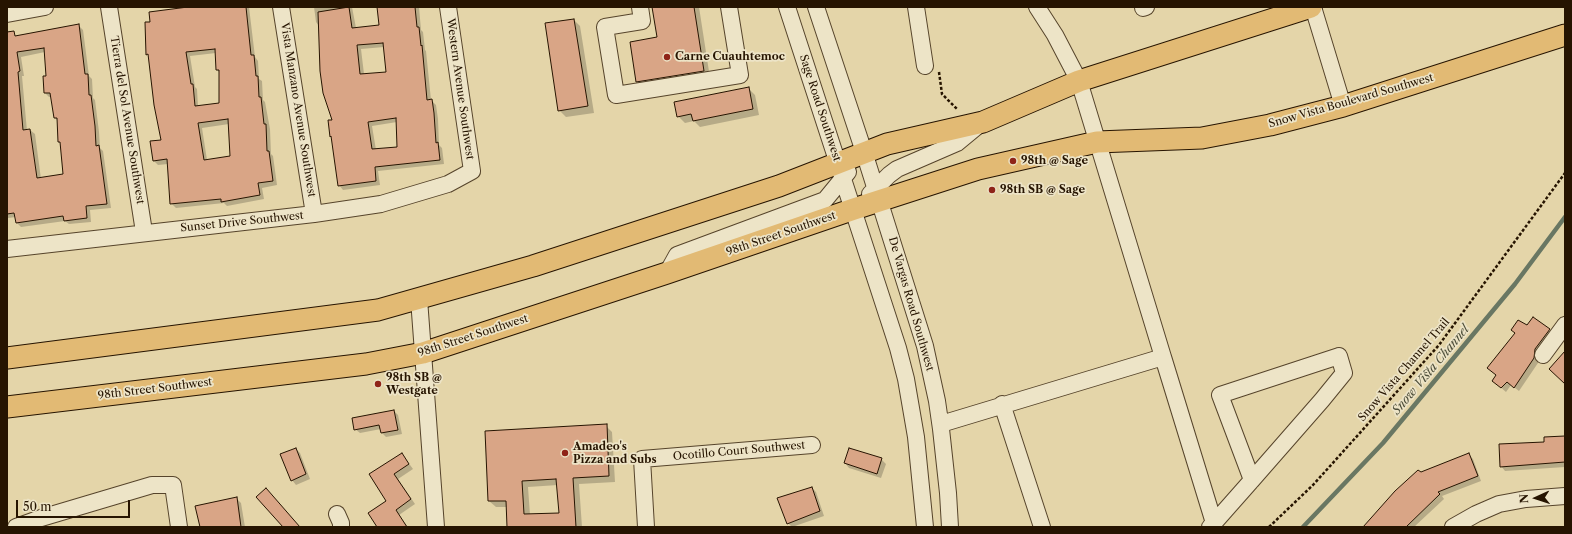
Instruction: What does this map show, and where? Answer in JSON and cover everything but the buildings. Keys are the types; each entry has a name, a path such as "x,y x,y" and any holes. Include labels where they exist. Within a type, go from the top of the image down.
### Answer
{"main road":[{"path":"7,358 378,310 548,262 779,186 840,170 864,152 887,144 983,122 1079,81 1312,7"},
{"name":"Snow Vista Boulevard Southwest","path":"854,209 878,195 978,169 1096,142 1202,138 1270,125 1343,106 1565,35"},
{"name":"98th Street Southwest","path":"7,406 366,364 423,353 667,273 854,209"}],"street":[{"path":"7,14 45,7"},
{"name":"Tierra del Sol Avenue Southwest","path":"109,7 144,232"},
{"name":"Vista Manzano Avenue Southwest","path":"281,7 314,214"},
{"name":"Western Avenue Southwest","path":"448,7 472,171"},
{"path":"640,7 642,21 605,27 616,95 740,75 729,7"},
{"name":"Sage Road Southwest","path":"787,7 854,209"},
{"path":"816,7 878,195"},
{"path":"916,7 925,66"},
{"path":"1037,7 1055,35 1079,81 1096,142 1108,174 1163,357 1212,525"},
{"path":"1312,7 1343,106"},
{"path":"878,195 889,175 897,169 957,143 983,122"},
{"path":"667,273 677,255 825,200 840,170"},
{"name":"Sunset Drive Southwest","path":"7,249 144,232 314,214 381,204 448,184 472,171"},
{"name":"De Vargas Road Southwest","path":"878,195 925,346 940,424 947,479 950,527"},
{"path":"854,209 906,379 917,444 925,527"},
{"path":"419,298 436,527"},
{"path":"1543,355 1565,325"},
{"path":"1212,525 1252,480 1322,400 1344,372 1339,356 1220,395 1252,480"},
{"path":"940,424 1002,404 1163,357"},
{"path":"1002,404 1042,527"},
{"name":"Ocotillo Court Southwest","path":"646,527 642,459 812,445"},
{"path":"16,527 41,518 152,485 173,485 179,527"},
{"path":"1453,527 1476,514 1499,504 1526,499 1565,496"}],"path":[{"name":"Snow Vista Channel Trail","path":"1270,527 1313,485 1439,345 1565,173"}],"waterway":[{"name":"Snow Vista Channel","path":"1303,527 1383,443 1515,284 1565,217"}],"place":[{"name":"Carne Cuauhtemoc","path":"667,57"},
{"name":"98th @ Sage","path":"1013,161"},
{"name":"98th SB @ Sage","path":"992,190"},
{"name":"98th SB @ Westgate","path":"378,384"},
{"name":"Amadeo's Pizza and Subs","path":"565,453"}]}
